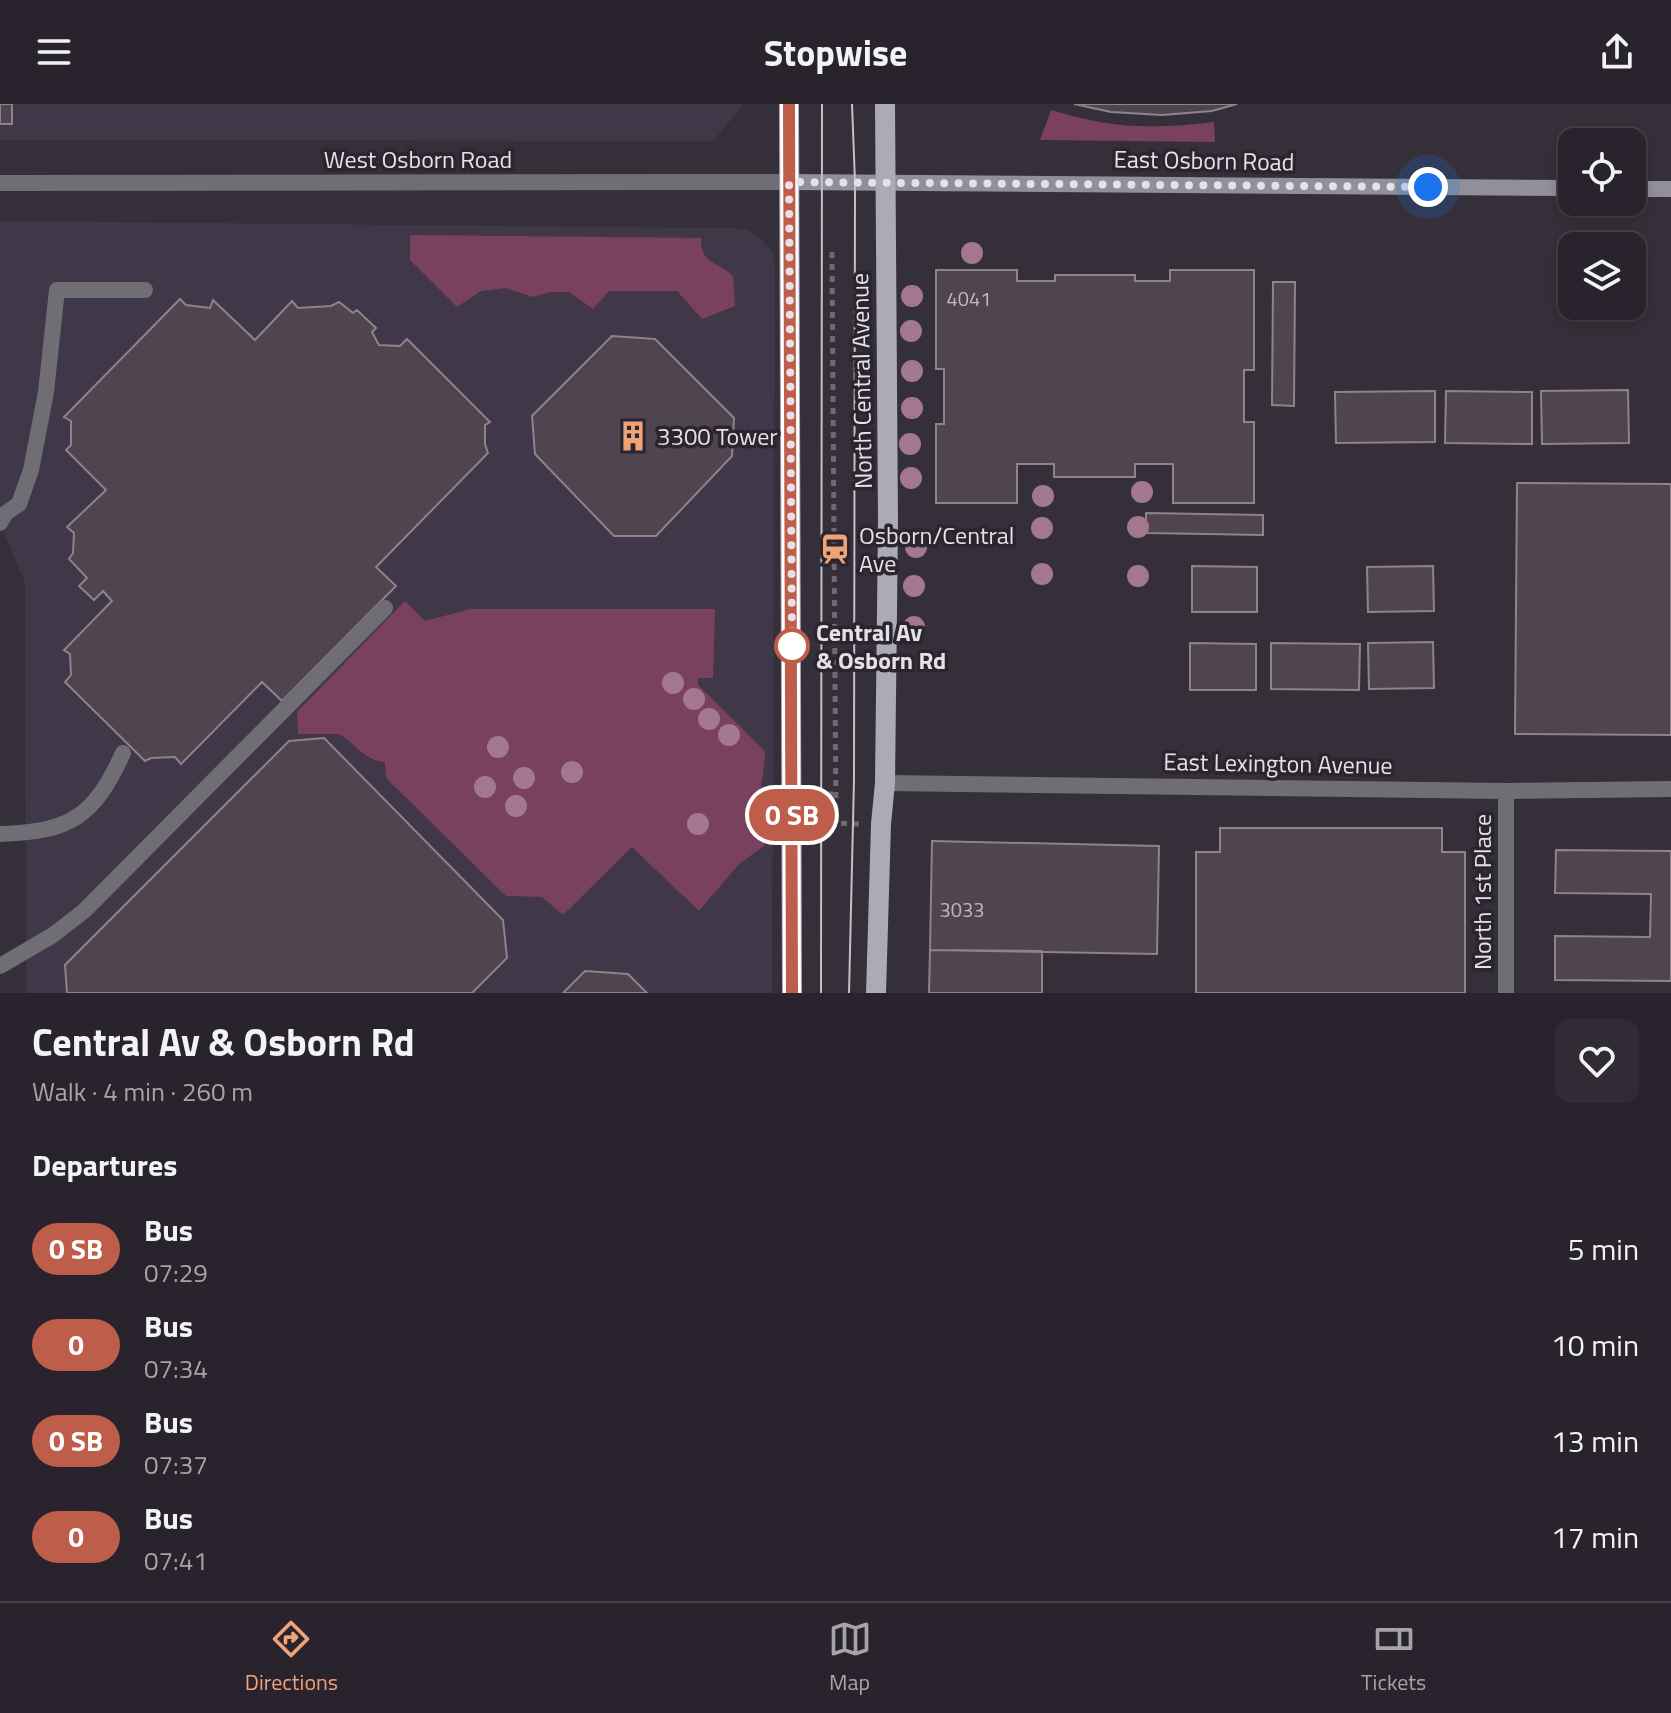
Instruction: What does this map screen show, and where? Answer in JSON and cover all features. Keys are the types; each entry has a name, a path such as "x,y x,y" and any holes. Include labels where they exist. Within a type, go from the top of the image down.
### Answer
{"main road":[{"path":"789,104 792,993"},
{"name":"North Central Avenue","path":"876,993 885,783 888,523 885,104"},
{"name":"West Osborn Road","path":"789,182 836,183"},
{"name":"East Osborn Road","path":"836,183 1558,188"},
{"path":"1646,189 1671,189"}],"street":[{"name":"West Osborn Road","path":"0,183 789,182"},
{"path":"0,523 6,513 19,504 31,470 46,392 57,290 145,290"},
{"path":"0,966 53,935 84,911 385,608"},
{"path":"0,834 29,833 80,817 101,795 123,753"},
{"name":"East Lexington Avenue","path":"885,783 1506,791 1671,789"},
{"name":"North 1st Place","path":"1506,791 1506,993"}],"path":[{"path":"832,252 836,823 862,824"},
{"path":"815,794 836,794"}],"shaded area":[{"path":"0,104 744,104 713,141 0,140"},
{"path":"1051,110 1093,121 1132,126 1214,122 1215,142 1040,140"},
{"path":"0,221 728,228 747,229 760,238 773,253 775,264 772,993 26,993 25,583 0,523"},
{"path":"410,235 701,238 707,258 733,276 735,306 702,319 677,291 609,291 593,309 569,292 550,292 533,297 506,288 481,291 457,307 410,260"},
{"path":"405,601 425,621 470,609 715,609 713,678 698,678 698,685 765,751 759,809 764,811 764,846 739,864 699,911 632,847 563,915 542,897 506,896 386,778 385,762 366,755 339,734 298,734 297,712"}],"building":[{"path":"0,104 12,104 12,124 0,124"},
{"path":"1074,104 1237,104 1212,111 1162,115 1111,112"},
{"path":"936,270 1017,270 1017,281 1055,281 1055,275 1135,275 1135,281 1170,281 1170,270 1254,270 1254,370 1244,370 1244,422 1254,422 1254,503 1173,503 1173,464 1135,464 1135,477 1054,477 1054,464 1017,464 1017,503 936,503 936,424 944,424 944,369 936,369"},
{"path":"1273,282 1295,282 1294,406 1272,405"},
{"path":"180,299 186,305 210,308 213,300 255,340 292,301 298,308 331,306 339,302 353,313 357,310 376,328 372,332 379,345 400,346 407,339 490,422 485,425 488,453 376,567 396,586 282,701 262,682 181,764 175,757 145,761 65,682 71,675 70,654 64,650 112,601 103,591 94,600 79,586 87,578 69,559 73,553 74,533 67,527 106,490 66,450 71,445 71,421 64,417"},
{"name":"3300 Tower","path":"612,336 655,339 734,418 732,456 656,536 614,536 535,454 532,416"},
{"path":"1628,390 1629,443 1542,444 1541,391"},
{"path":"1435,391 1435,442 1336,443 1335,392"},
{"path":"1446,391 1532,392 1532,444 1445,443"},
{"path":"1517,483 1671,484 1671,735 1515,734"},
{"path":"1146,513 1263,515 1263,535 1146,533"},
{"path":"1192,566 1257,567 1257,612 1192,612"},
{"path":"1433,566 1434,611 1368,612 1367,567"},
{"path":"1433,642 1434,688 1369,689 1368,643"},
{"path":"1190,643 1256,644 1256,690 1190,690"},
{"path":"1271,643 1360,644 1359,690 1271,689"},
{"path":"324,738 503,920 507,958 472,993 67,993 65,965 289,741"},
{"path":"1220,828 1442,828 1442,852 1465,852 1465,993 1196,993 1196,852 1220,852"},
{"path":"932,841 1159,846 1157,954 930,950"},
{"path":"1556,850 1671,851 1671,981 1555,980 1555,936 1650,937 1651,894 1555,893"},
{"path":"930,950 1042,951 1042,993 929,993"},
{"path":"585,971 628,974 647,993 563,993"}],"tram line":[{"path":"821,993 822,104"},
{"path":"849,993 854,780 855,182 852,104"}],"bus line":[{"path":"789,104 792,993"}],"place":[{"name":"3300 Tower","path":"633,436"},
{"name":"Osborn/Central Ave","path":"835,549"},
{"name":"Central Av & Osborn Rd","path":"792,646"}],"route":[{"path":"792,646 789,182 1428,187"}]}
